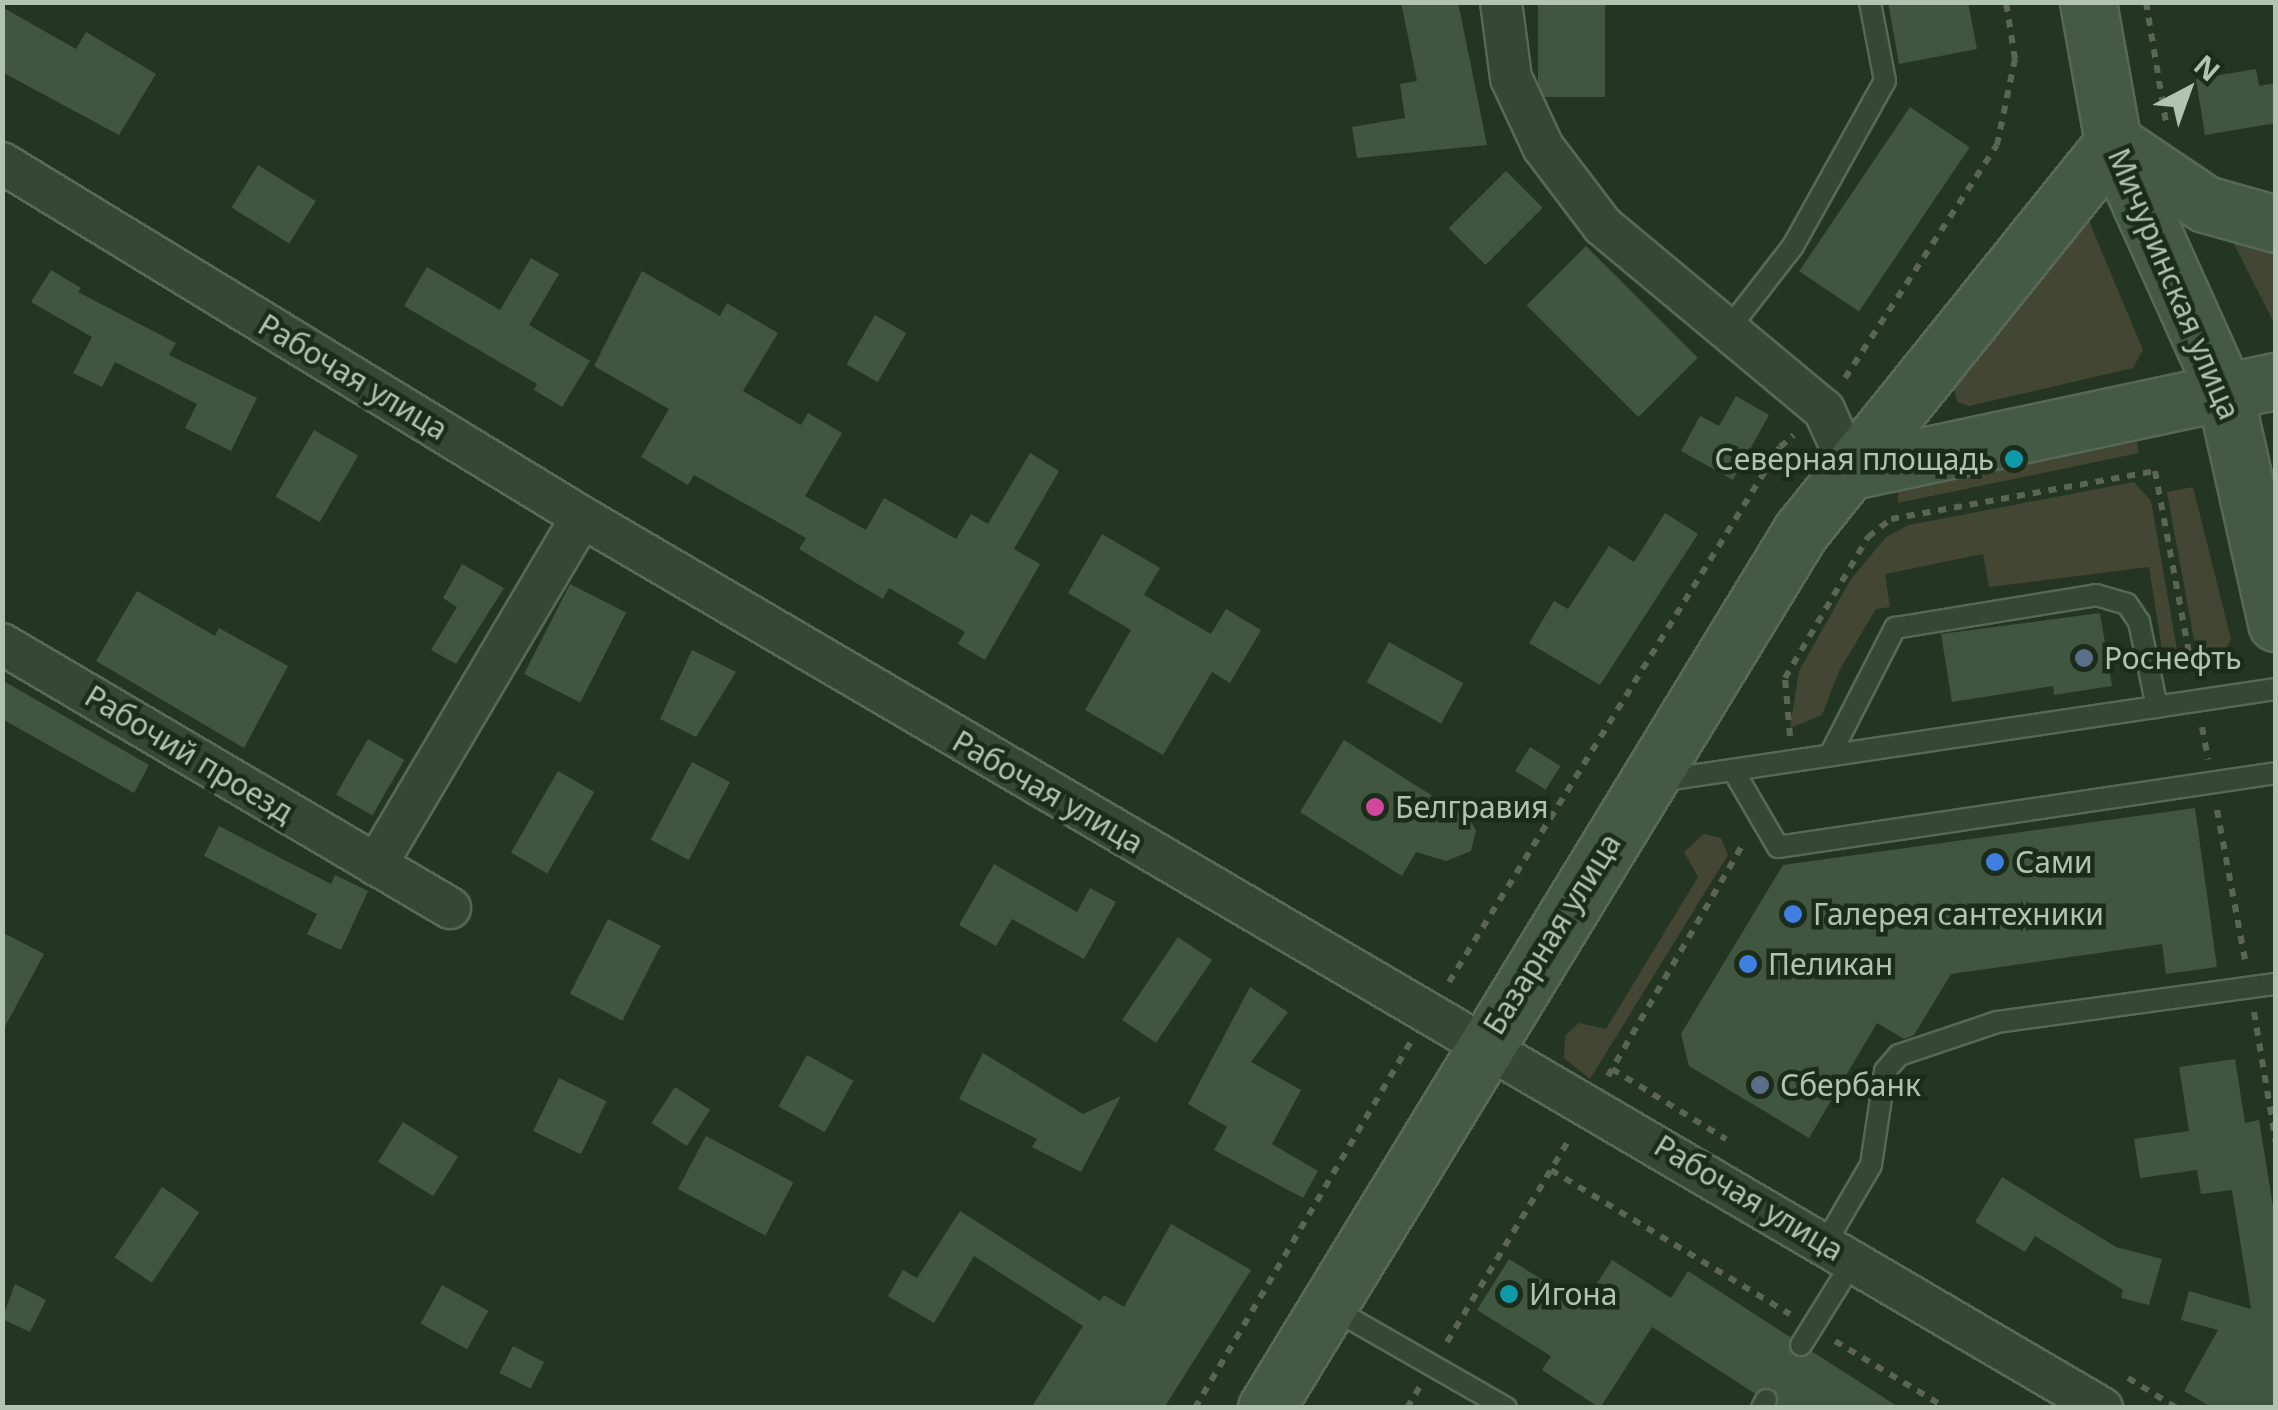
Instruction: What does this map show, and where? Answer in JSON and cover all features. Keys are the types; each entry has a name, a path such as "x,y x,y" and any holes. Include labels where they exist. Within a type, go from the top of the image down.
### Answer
{"main road":[{"name":"Мичуринская улица","path":"2088,2 2113,142 2250,385 2276,623"},
{"path":"2113,142 2206,204 2276,224"},
{"name":"Базарная улица","path":"1266,1408 1483,1046 1801,531 2113,142"},
{"path":"1852,471 2250,385"}],"street":[{"path":"1500,2 1512,78 1543,148 1602,226 1824,410 1852,471"},
{"name":"Рабочая улица","path":"2,162 582,517 2102,1408"},
{"path":"376,865 582,517"},
{"name":"Рабочий проезд","path":"2,644 450,908"}],"lane":[{"path":"1728,331 1793,246 1885,81 1870,2"},
{"path":"1830,755 1894,628 2096,595 2126,604 2139,622 2157,706"},
{"path":"1646,783 2276,689"},
{"path":"1733,770 1778,847 2276,773"},
{"path":"1807,1336 1871,1165 1885,1071 1899,1055 1997,1022 2276,984"},
{"path":"1328,1306 1506,1408"}],"path":[{"path":"1194,1408 1426,1015 1780,447 1824,410 1997,145 2015,59 2006,2"},
{"path":"2146,2 2165,122 2174,138"},
{"path":"1551,1170 1807,1336 1946,1408"}],"green space":[{"path":"2088,219 2143,350 2133,368 1969,406 1957,402 1954,388"},
{"path":"2233,238 2275,247 2275,325 2234,244"},
{"path":"2137,442 2139,453 1898,503 1898,485"},
{"path":"2134,482 2151,501 2181,673 2163,656 2149,567 1989,587 1983,554 1885,574 1890,607 1876,609 1839,671 1822,715 1790,728 1799,671 1851,579 1886,537 1909,525"},
{"path":"2193,487 2231,639 2222,657 2200,673 2167,492"},
{"path":"1704,834 1721,838 1728,855 1590,1079 1564,1058 1565,1036 1579,1023 1606,1029 1698,877 1684,852"}],"building":[{"path":"1401,2 1458,2 1487,145 1357,158 1352,127 1405,118 1400,84 1417,81"},
{"path":"1538,2 1605,2 1605,97 1538,97"},
{"path":"1888,2 1968,2 1977,49 1899,64"},
{"path":"2,7 76,49 86,32 156,74 119,135 2,72"},
{"path":"2256,69 2259,86 2276,83 2276,123 2205,135 2196,79"},
{"path":"1910,107 1970,147 1859,311 1799,271"},
{"path":"258,165 316,201 289,243 232,207"},
{"path":"1506,171 1543,208 1485,265 1449,228"},
{"path":"1586,246 1698,358 1638,417 1527,305"},
{"path":"531,258 559,274 529,325 590,361 562,407 534,390 537,384 404,306 427,267 500,310"},
{"path":"51,270 81,288 78,292 176,343 169,355 257,398 231,451 185,428 197,404 115,362 102,387 73,373 92,337 31,302"},
{"path":"642,271 720,316 727,303 778,333 743,391 801,425 808,413 842,433 805,496 866,530 884,498 956,539 971,514 988,524 1030,453 1059,471 1014,549 1040,564 985,660 958,644 965,632 889,588 883,599 799,549 806,538 694,475 688,485 641,457 669,409 594,366"},
{"path":"875,315 906,333 878,382 846,364"},
{"path":"1736,396 1769,415 1733,480 1681,451 1700,416 1719,426"},
{"path":"314,430 358,456 320,522 276,497"},
{"path":"1665,513 1698,534 1600,685 1529,643 1554,601 1568,609 1609,546 1634,562"},
{"path":"1102,534 1160,568 1144,595 1211,634 1226,609 1261,630 1230,683 1212,672 1163,755 1085,710 1131,630 1068,593"},
{"path":"462,564 504,588 456,664 431,650 457,607 443,598"},
{"path":"570,584 626,613 580,703 524,674"},
{"path":"137,591 215,636 219,628 288,666 244,748 96,661"},
{"path":"2100,613 2112,686 2054,695 2053,686 1952,702 1941,634"},
{"path":"1389,642 1463,683 1441,723 1367,682"},
{"path":"692,650 736,672 696,737 660,719"},
{"path":"2,680 149,765 134,793 2,719"},
{"path":"368,739 404,760 372,815 336,794"},
{"path":"1344,740 1469,819 1476,830 1471,851 1446,861 1416,852 1402,876 1300,812"},
{"path":"1530,747 1561,766 1546,790 1515,771"},
{"path":"692,762 730,782 689,860 651,840"},
{"path":"558,771 594,792 547,873 511,852"},
{"path":"2195,808 2217,967 2166,974 2162,944 1951,974 1914,1035 1904,1039 1877,1023 1809,1138 1689,1066 1681,1034 1783,865"},
{"path":"219,826 331,884 335,875 368,891 341,950 307,934 317,914 204,856"},
{"path":"994,864 1077,912 1090,888 1116,902 1084,959 1012,919 996,946 959,925"},
{"path":"608,919 661,946 622,1021 570,994"},
{"path":"2,932 44,954 2,1032"},
{"path":"1178,937 1212,960 1156,1043 1122,1020"},
{"path":"1250,987 1288,1012 1251,1062 1301,1090 1272,1144 1318,1171 1303,1198 1214,1150 1227,1127 1188,1104"},
{"path":"983,1053 1083,1114 1121,1096 1081,1172 1032,1147 1037,1139 959,1099"},
{"path":"807,1055 853,1081 825,1132 778,1107"},
{"path":"2235,1059 2245,1123 2259,1120 2276,1225 2276,1408 2213,1408 2184,1391 2218,1330 2181,1320 2189,1291 2251,1309 2232,1190 2201,1194 2197,1170 2140,1178 2134,1139 2189,1131 2179,1067"},
{"path":"559,1078 607,1101 581,1154 533,1131"},
{"path":"675,1087 710,1110 687,1146 652,1123"},
{"path":"403,1122 458,1156 433,1196 378,1162"},
{"path":"706,1136 793,1182 765,1235 678,1189"},
{"path":"2002,1177 2116,1247 2162,1259 2149,1305 2121,1298 2123,1290 2035,1236 2025,1252 1975,1222"},
{"path":"162,1187 199,1212 152,1283 114,1257"},
{"path":"960,1211 1100,1301 1104,1295 1124,1307 1171,1224 1251,1270 1164,1408 1031,1408 1083,1326 974,1256 934,1323 888,1296 903,1270 917,1278"},
{"path":"1509,1259 1583,1305 1612,1260 1671,1298 1688,1271 1790,1337 1793,1356 1813,1352 1900,1408 1778,1408 1773,1388 1754,1393 1652,1327 1600,1408 1542,1370 1551,1356 1477,1310"},
{"path":"15,1284 46,1300 30,1332 2,1319"},
{"path":"442,1285 488,1311 467,1349 421,1323"},
{"path":"513,1346 544,1362 531,1389 499,1373"}],"place":[{"name":"Северная площадь","path":"2014,459"},
{"name":"Роснефть","path":"2084,658"},
{"name":"Белгравия","path":"1375,807"},
{"name":"Сами","path":"1995,862"},
{"name":"Галерея сантехники","path":"1793,914"},
{"name":"Пеликан","path":"1748,964"},
{"name":"Сбербанк","path":"1760,1085"},
{"name":"Игона","path":"1509,1294"}]}
